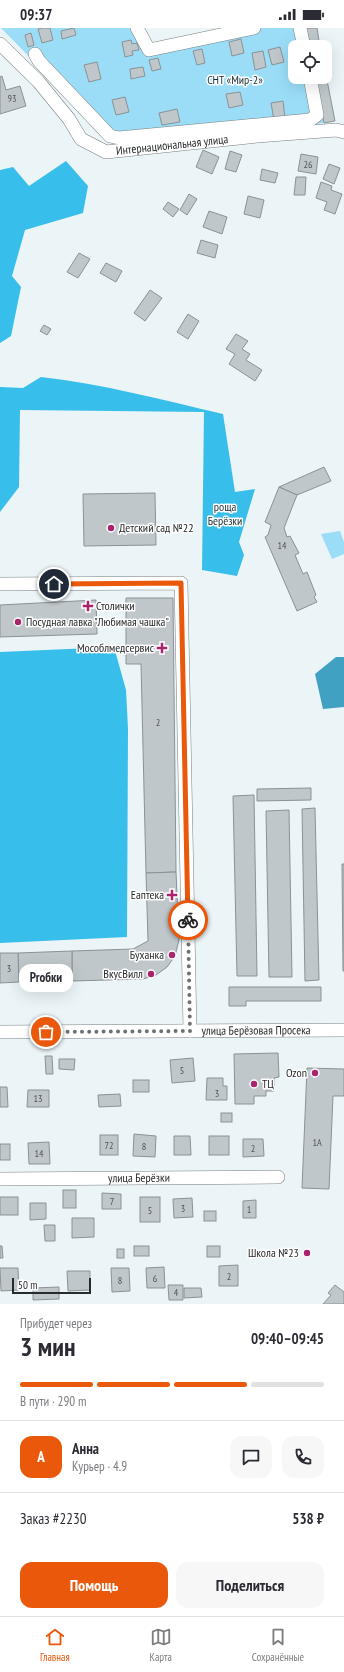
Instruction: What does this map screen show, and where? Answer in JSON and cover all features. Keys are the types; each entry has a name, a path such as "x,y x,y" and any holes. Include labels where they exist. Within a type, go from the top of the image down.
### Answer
{"street":[{"path":"137,28 148,50 254,28"},
{"path":"300,28 303,40"},
{"name":"Интернациональная улица","path":"0,44 38,81 69,119 81,140 106,152 272,135 336,130 344,132"},
{"path":"35,54 39,61 110,136 119,138 310,120 317,114 311,84"},
{"path":"0,584 181,583 190,1031"},
{"name":"улица Берёзовая Просека","path":"0,1032 344,1030"},
{"name":"улица Берёзки","path":"0,1179 278,1177"}],"green space":[{"name":"СНТ «Мир-2»","path":"1,28 143,28 149,42 157,43 229,28 305,28 308,40 288,40 288,84 316,84 324,123 113,142"},
{"path":"66,161 88,186 83,213 25,230 12,276 21,287 11,336 0,343 0,170 13,167 29,186"},
{"name":"роща Берёзки","path":"41,377 110,388 223,414 235,492 255,489 239,542 244,555 237,576 202,570 204,412 20,410 19,487 0,512 0,387 23,388"},
{"path":"340,531 344,542 344,554 332,559 321,534"},
{"path":"114,647 126,690 128,729 127,937 0,943 0,652"}],"shaded area":[{"path":"336,657 344,657 344,707 323,709 315,674"}],"building":[{"path":"50,28 53,40 42,43 38,29"},
{"path":"74,28 76,35 62,39 61,31"},
{"path":"305,28 317,28 319,40 308,40"},
{"path":"31,33 34,45 28,47 25,35"},
{"path":"241,39 244,53 232,56 229,42"},
{"path":"131,40 132,44 137,43 139,50 132,51 133,55 125,57 122,42"},
{"path":"280,47 284,62 272,65 268,50"},
{"path":"202,49 205,63 197,65 193,51"},
{"path":"263,51 266,67 255,70 252,53"},
{"path":"158,58 161,69 152,71 149,60"},
{"path":"97,62 101,79 89,82 84,65"},
{"path":"143,67 145,76 131,79 130,69"},
{"path":"2,76 6,90 20,86 26,106 0,114 0,77"},
{"path":"316,84 328,84 335,121 324,123"},
{"path":"240,92 243,105 229,108 226,94"},
{"path":"125,97 129,112 116,115 112,100"},
{"path":"283,101 285,118 274,120 271,103"},
{"path":"177,109 180,122 162,125 159,113"},
{"path":"203,150 219,157 212,174 196,167"},
{"path":"230,151 242,155 236,172 225,169"},
{"path":"301,154 318,157 316,174 298,171"},
{"path":"329,164 340,168 334,184 323,179"},
{"path":"262,169 278,173 275,183 260,180"},
{"path":"296,177 306,177 305,195 294,195"},
{"path":"321,182 332,186 331,190 342,194 335,214 324,210 327,202 316,198"},
{"path":"189,194 197,199 187,215 180,210"},
{"path":"248,196 264,200 260,218 244,214"},
{"path":"168,202 179,209 173,217 163,209"},
{"path":"209,211 227,217 222,234 203,227"},
{"path":"201,240 218,245 215,258 197,253"},
{"path":"79,253 90,259 78,278 67,272"},
{"path":"106,263 122,271 116,282 100,273"},
{"path":"150,290 162,298 145,321 134,313"},
{"path":"188,314 199,321 188,339 177,332"},
{"path":"44,325 51,329 47,335 40,331"},
{"path":"236,334 248,341 242,349 250,354 246,360 262,370 255,381 229,364 235,354 226,349"},
{"path":"324,467 331,481 297,495 279,487"},
{"path":"279,487 297,495 284,528 287,537 290,536 299,553 295,555 303,574 307,572 316,595 314,597 317,602 297,611 265,537 268,535 271,525 265,522"},
{"path":"155,493 156,545 84,546 83,494"},
{"path":"126,598 173,598 176,872 146,873 141,664 126,664"},
{"path":"96,600 97,634 0,637 0,605"},
{"path":"311,788 311,800 257,801 257,789"},
{"path":"254,795 257,976 237,976 233,796"},
{"path":"315,808 319,980 305,981 302,809"},
{"path":"289,810 292,977 269,977 266,811"},
{"path":"342,864 344,864 344,971 343,971"},
{"path":"176,872 179,940 175,956 167,967 156,975 143,979 72,981 72,951 133,949 148,941 146,873"},
{"path":"72,951 72,981 19,982 18,953"},
{"path":"0,953 18,953 19,982 0,983"},
{"path":"229,987 321,987 321,1001 246,1001 246,1006 229,1006"},
{"name":"ТЦ","path":"278,1053 279,1077 274,1078 274,1091 266,1091 266,1096 254,1096 254,1104 235,1104 234,1054"},
{"path":"45,1056 52,1056 53,1074 46,1074"},
{"path":"193,1058 195,1081 172,1083 170,1060"},
{"path":"59,1059 75,1059 74,1070 59,1069"},
{"path":"307,1068 344,1069 344,1096 333,1096 329,1189 302,1188"},
{"path":"207,1078 223,1078 223,1086 227,1086 227,1100 206,1100"},
{"path":"133,1080 149,1080 149,1092 133,1092"},
{"path":"0,1087 7,1087 8,1107 0,1107"},
{"path":"28,1090 49,1090 49,1107 27,1107"},
{"path":"120,1094 121,1106 99,1107 98,1095"},
{"path":"221,1113 232,1113 232,1122 221,1122"},
{"path":"134,1134 156,1136 155,1157 133,1156"},
{"path":"100,1135 118,1135 118,1155 100,1155"},
{"path":"174,1136 190,1136 191,1155 174,1155"},
{"path":"209,1136 229,1136 229,1155 209,1155"},
{"path":"243,1139 263,1139 264,1156 243,1157"},
{"path":"49,1142 50,1164 29,1164 28,1143"},
{"path":"0,1144 10,1144 10,1160 0,1160"},
{"path":"63,1190 76,1190 76,1208 63,1208"},
{"path":"102,1193 121,1194 121,1209 102,1209"},
{"path":"0,1197 18,1197 18,1215 0,1215"},
{"path":"140,1197 160,1197 160,1222 140,1222"},
{"path":"192,1198 193,1217 174,1218 173,1199"},
{"path":"256,1200 256,1218 243,1218 243,1201"},
{"path":"30,1203 46,1203 46,1219 30,1220"},
{"path":"204,1211 216,1211 216,1221 204,1221"},
{"path":"72,1218 94,1218 94,1237 72,1238"},
{"path":"44,1225 55,1225 55,1241 45,1241"},
{"path":"0,1246 2,1246 3,1258 0,1258"},
{"path":"134,1246 149,1246 149,1256 134,1256"},
{"path":"207,1246 220,1246 220,1257 207,1257"},
{"path":"117,1249 124,1249 124,1258 117,1258"},
{"path":"238,1265 238,1286 219,1286 219,1266"},
{"path":"164,1267 165,1288 147,1288 146,1268"},
{"path":"0,1268 18,1268 19,1290 1,1291"},
{"path":"111,1268 129,1268 130,1291 112,1292"},
{"path":"67,1271 90,1271 90,1290 68,1291"},
{"path":"168,1285 183,1285 183,1300 169,1300"},
{"path":"335,1285 344,1292 344,1304 323,1304 331,1295 328,1293"},
{"path":"59,1287 59,1299 33,1300 33,1288"},
{"path":"184,1288 201,1288 202,1297 184,1298"}],"way so far":[{"path":"46,1032 190,1031 188,920"}],"place":[{"name":"Детский сад №22","path":"111,528"},
{"name":"Столички","path":"88,606"},
{"name":"Посудная лавка \"Любимая чашка\"","path":"18,622"},
{"name":"Мособлмедсервис","path":"162,648"},
{"name":"Еаптека","path":"172,895"},
{"name":"Буханка","path":"172,955"},
{"name":"ВкусВилл","path":"151,974"},
{"name":"Proбки","path":"46,1032"},
{"name":"Ozon","path":"315,1073"},
{"name":"ТЦ","path":"254,1084"},
{"name":"Школа №23","path":"307,1253"}],"route":[{"path":"54,584 181,583 188,920"}]}
